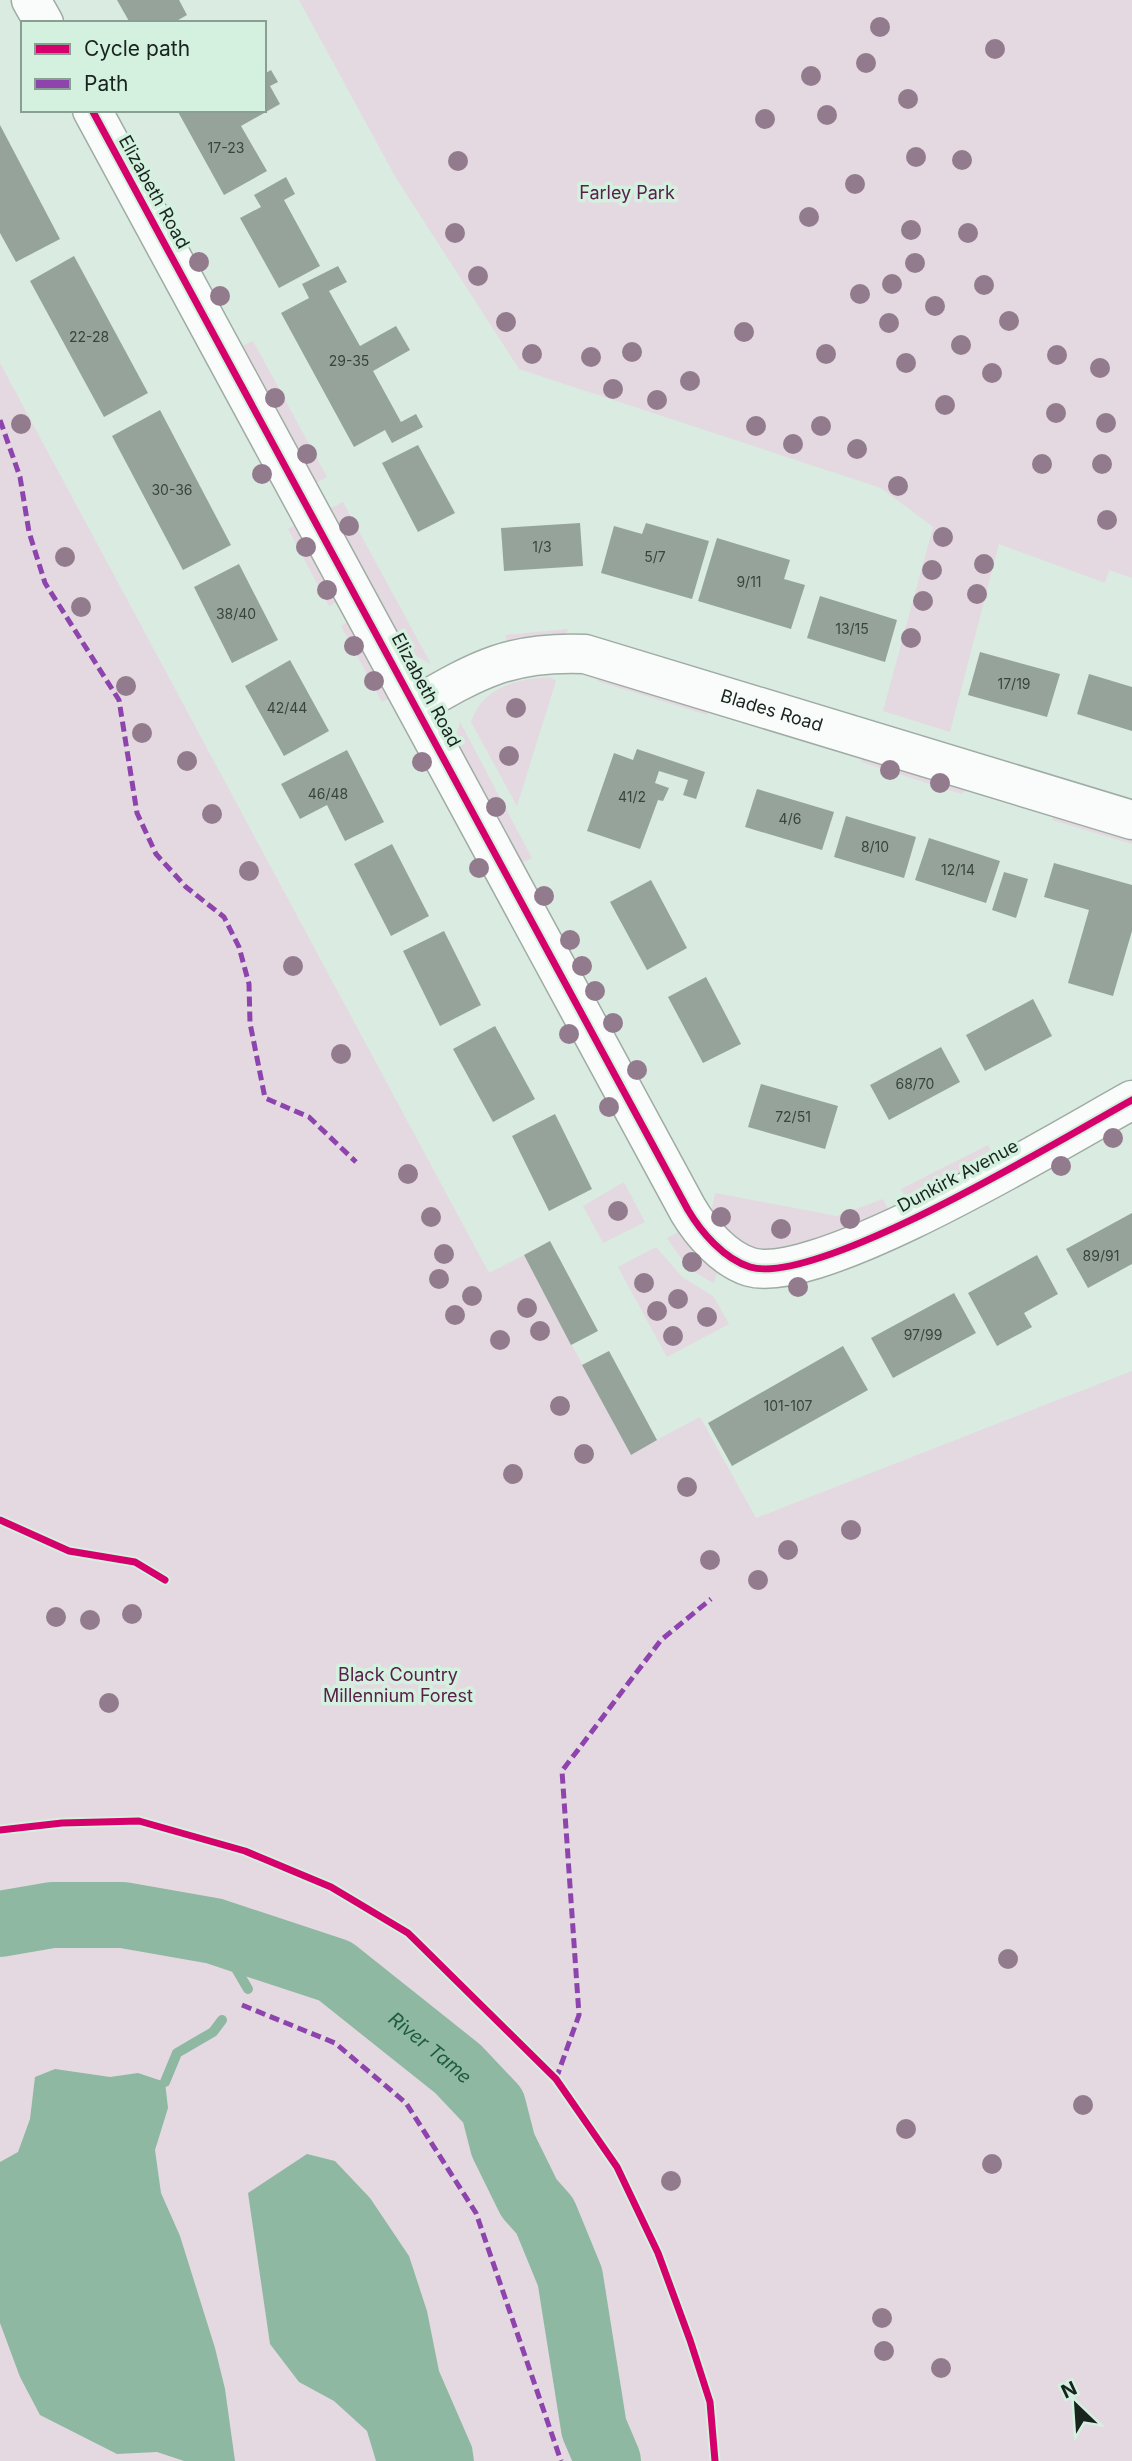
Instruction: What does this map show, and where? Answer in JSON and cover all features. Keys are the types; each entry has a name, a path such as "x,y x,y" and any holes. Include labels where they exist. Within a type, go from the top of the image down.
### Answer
{"street":[{"path":"31,0 43,21"},
{"name":"Elizabeth Road","path":"93,112 693,1217 719,1249 751,1267"},
{"name":"Blades Road","path":"417,705 474,672 514,658 551,653 585,654 1132,820"},
{"name":"Dunkirk Avenue","path":"751,1267 802,1264 926,1214 1132,1100"}],"green space":[{"name":"Farley Park","path":"299,0 1132,0 1132,578 1109,570 1105,583 999,544 950,732 883,711 933,527 881,488 519,369 396,178"},
{"path":"253,341 327,477 314,484 240,347"},
{"name":"Black Country Millennium Forest","path":"0,363 489,1273 524,1255 630,1454 700,1417 756,1518 1132,1371 1132,2461 0,2461"},
{"path":"343,502 431,664 403,649 329,509"},
{"path":"302,521 344,598 329,606 288,529"},
{"path":"355,618 397,695 382,702 341,626"},
{"path":"568,629 565,638 509,646 505,635"},
{"path":"600,672 709,706 707,715 597,681"},
{"path":"550,677 556,681 517,806 471,722 484,700 502,687 525,680"},
{"path":"460,722 532,858 520,864 454,743"},
{"path":"864,754 970,788 961,794 861,762"},
{"path":"1055,813 1132,836 1132,844 1052,820"},
{"path":"988,1145 996,1161 909,1205 901,1189"},
{"path":"624,1182 645,1222 603,1243 583,1206"},
{"path":"715,1193 837,1216 883,1199 890,1213 818,1243 778,1251 760,1250 738,1243 711,1215"},
{"path":"678,1232 693,1251 718,1270 714,1283 693,1270 672,1246 667,1238"},
{"path":"656,1247 682,1277 713,1296 729,1324 667,1357 618,1267"}],"shaded area":[{"path":"55,2069 110,2077 138,2073 165,2082 168,2108 155,2150 161,2193 180,2236 215,2348 225,2389 235,2461 184,2461 157,2452 117,2454 40,2415 20,2377 0,2323 0,2162 18,2152 30,2119 35,2077"},
{"path":"307,2154 335,2161 370,2198 409,2256 427,2311 439,2371 472,2447 474,2461 376,2461 367,2431 334,2401 299,2382 270,2344 248,2193"}],"building":[{"path":"117,0 179,0 187,15 176,21 129,21"},
{"path":"271,70 278,82 270,86 280,104 266,112 266,73"},
{"path":"178,112 266,112 241,126 267,171 224,195"},
{"path":"0,125 60,239 16,262 0,233"},
{"path":"286,177 295,194 284,200 320,266 279,288 240,218 261,207 254,195"},
{"path":"74,256 148,393 104,417 30,281"},
{"path":"338,266 347,282 329,291 360,346 396,326 410,350 373,371 401,422 416,414 423,427 392,443 385,430 354,447 281,313 309,298 302,284"},
{"path":"160,410 231,545 183,570 112,436"},
{"path":"418,445 455,513 418,532 382,463"},
{"path":"580,523 583,566 504,571 501,528"},
{"path":"646,523 709,541 692,599 601,573 614,526 642,534"},
{"path":"717,538 790,560 784,579 805,585 791,629 698,601"},
{"path":"239,564 278,640 232,663 194,587"},
{"path":"820,596 897,620 885,662 807,638"},
{"path":"980,652 1060,674 1047,717 968,695"},
{"path":"290,660 329,731 284,756 245,686"},
{"path":"1089,674 1132,687 1132,731 1077,714"},
{"path":"637,749 705,772 696,799 683,795 688,780 659,771 655,783 669,788 663,801 658,800 640,849 587,831 614,753 633,760"},
{"path":"347,750 384,822 345,841 327,805 300,819 281,784"},
{"path":"757,789 834,812 822,850 745,827"},
{"path":"846,816 916,837 904,878 834,857"},
{"path":"929,838 1000,861 986,903 915,880"},
{"path":"392,844 429,916 391,936 354,864"},
{"path":"1054,863 1132,885 1132,931 1113,996 1068,983 1089,910 1044,897"},
{"path":"1004,872 1028,879 1016,918 992,910"},
{"path":"651,880 687,948 647,970 610,902"},
{"path":"444,931 481,1005 440,1026 403,951"},
{"path":"706,977 741,1044 703,1063 668,997"},
{"path":"1033,999 1052,1036 985,1071 966,1035"},
{"path":"495,1026 535,1099 493,1122 453,1049"},
{"path":"941,1047 960,1082 889,1120 870,1085"},
{"path":"761,1084 838,1106 825,1149 748,1127"},
{"path":"555,1114 592,1189 549,1211 512,1136"},
{"path":"1132,1213 1132,1264 1088,1288 1066,1249"},
{"path":"550,1241 598,1331 571,1345 524,1255"},
{"path":"1037,1255 1058,1294 1024,1313 1032,1327 997,1346 968,1293"},
{"path":"954,1293 976,1333 893,1378 871,1338"},
{"path":"843,1346 868,1390 732,1466 708,1423"},
{"path":"609,1351 657,1440 631,1455 582,1365"}],"waterway":[{"name":"River Tame","path":"0,1924 52,1915 123,1915 214,1931 335,1971 458,2069 493,2106 503,2145 529,2198 545,2216 570,2277 594,2428 608,2461"},
{"path":"214,1931 248,1989"},
{"path":"165,2082 177,2053 213,2032 222,2020"}],"marked path":[{"path":"0,420 20,477 29,532 45,583 119,700 137,813 156,854 186,887 224,917 239,947 249,984 250,1023 265,1098 309,1117 356,1162"},
{"path":"556,2079 579,2015 562,1771 661,1640 711,1599"},
{"path":"242,2005 335,2043 406,2103 476,2213 561,2461"}],"cycle path":[{"path":"93,112 688,1210 714,1244 731,1258 750,1267 783,1267 829,1255 941,1205 1132,1100"},
{"path":"0,1520 69,1551 135,1562 165,1580"},
{"path":"0,1830 62,1823 139,1821 245,1851 331,1887 408,1933 556,2079 617,2167 658,2253 690,2340 710,2402 715,2461"}]}
